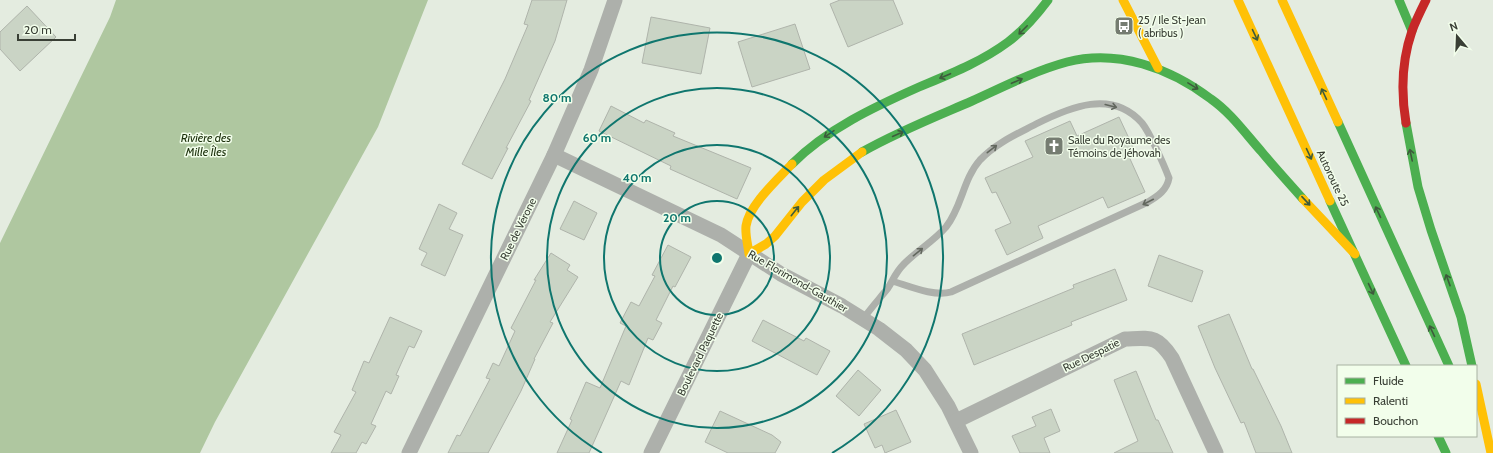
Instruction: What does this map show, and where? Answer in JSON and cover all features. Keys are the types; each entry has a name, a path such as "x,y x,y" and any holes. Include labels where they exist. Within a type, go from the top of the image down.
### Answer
{"highway":[{"path":"1048,0 1023,29 1000,48 972,64 859,116 835,130 796,160 760,201 748,220 746,227 749,254 770,241 809,194 832,172 866,149 910,128 1041,71 1081,59 1107,57 1132,61 1158,68 1194,86 1228,113 1270,162 1354,254"},
{"path":"1123,0 1158,68"},
{"name":"Autoroute 25","path":"1238,0 1406,365"},
{"path":"1282,0 1449,365"},
{"path":"1398,0 1412,31"},
{"path":"1426,0 1412,31 1405,64 1402,88 1406,127 1418,187 1461,317 1472,365"},
{"path":"1477,389 1490,453"},
{"path":"1477,428 1490,453"},
{"path":"1438,437 1446,453"}],"street":[{"name":"Rue de Vérone","path":"409,453 554,155 591,70 615,0"},
{"name":"Rue Florimond-Gauthier","path":"554,155 721,236 781,274 863,319 893,339 916,360 933,382 956,421 971,453"},
{"name":"Boulevard Paquette","path":"651,453 749,254"},
{"name":"Rue Despatie","path":"956,421 1125,339 1149,338 1158,341 1166,348 1172,358 1216,453"}],"lane":[{"path":"863,319 903,265 946,226 956,210 966,182 972,171 989,151 1012,136 1066,110 1096,103 1113,106 1129,112 1143,125 1169,178 1163,192 1148,202 951,292 941,294 933,293 892,281"}],"water":[{"name":"Rivière des Mille Îles","path":"116,0 428,0 378,127 215,422 200,453 0,453 0,243 110,17"}],"building":[{"path":"532,0 567,0 555,41 529,100 531,101 506,148 508,148 492,179 462,164 505,79 528,25 524,24"},
{"path":"840,0 893,0 903,24 848,47 830,4"},
{"path":"27,6 56,37 20,71 0,49 0,32"},
{"path":"651,17 710,28 701,74 642,63"},
{"path":"795,24 810,69 752,87 738,42"},
{"path":"611,106 644,123 646,120 675,133 673,136 751,168 737,199 670,169 671,166 599,131"},
{"path":"1119,117 1133,147 1126,150 1145,192 1108,208 1103,197 1038,226 1043,238 1007,255 995,230 1011,223 996,192 992,193 985,178 1033,157 1025,141 1070,121 1077,136"},
{"path":"574,201 597,213 584,240 560,229"},
{"path":"439,204 457,213 449,229 463,235 445,276 421,265 427,253 419,249"},
{"path":"668,245 691,257 675,287 673,286 656,320 662,323 653,340 648,338 629,385 621,381 589,453 557,453 572,420 570,419 586,382 600,388 626,326 620,323 631,302 639,306 655,276 652,275"},
{"path":"551,253 570,265 567,270 578,277 550,322 553,323 534,359 521,391 488,453 448,453 457,435 460,436 490,379 486,378 493,363 499,366 515,331 511,328 536,280 534,280"},
{"path":"1159,255 1203,271 1192,302 1148,286"},
{"path":"1115,269 1127,300 1071,322 1072,325 974,365 962,334 1074,288 1073,285"},
{"path":"1229,314 1252,369 1281,426 1292,453 1256,453 1244,422 1241,423 1215,368 1198,326"},
{"path":"390,317 422,331 414,348 409,346 396,375 399,376 391,394 386,391 371,424 376,426 366,444 362,442 356,453 331,453 341,435 334,432 356,392 352,390 364,361 369,363"},
{"path":"763,320 804,341 806,338 830,351 817,375 752,341"},
{"path":"858,370 881,390 859,416 836,396"},
{"path":"1136,371 1156,420 1158,420 1173,453 1114,453 1138,441 1114,380"},
{"path":"1051,409 1060,431 1044,438 1050,453 1020,453 1012,436 1036,426 1032,417"},
{"path":"896,410 911,442 885,453 882,445 875,448 864,424"},
{"path":"720,411 772,435 781,442 775,453 728,453 705,442"}],"traffic: fast":[{"path":"792,164 820,140 868,111 965,67 998,49 1025,28 1048,0"},
{"path":"1399,0 1412,31"},
{"path":"862,152 916,125 1043,70 1067,62 1086,59 1105,58 1124,60 1143,64 1178,78 1195,88 1225,110 1303,199"},
{"path":"1338,122 1449,365"},
{"path":"1406,123 1418,187 1461,317 1472,365"},
{"path":"1330,201 1406,365"},
{"path":"1438,437 1446,453"}],"traffic: slow":[{"path":"1123,0 1158,68"},
{"path":"1238,0 1330,201"},
{"path":"1282,0 1338,122"},
{"path":"792,164 758,201 748,218 746,236 749,254 766,244 775,236 802,202 824,180 862,152"},
{"path":"1303,199 1355,254"},
{"path":"1477,389 1491,453"}],"traffic: jam":[{"path":"1406,123 1403,100 1404,65 1412,31 1426,0"}],"place":[{"name":"25 / Ile St-Jean ( abribus )","path":"1124,26"},
{"name":"Salle du Royaume des Témoins de Jéhovah","path":"1054,146"}]}
